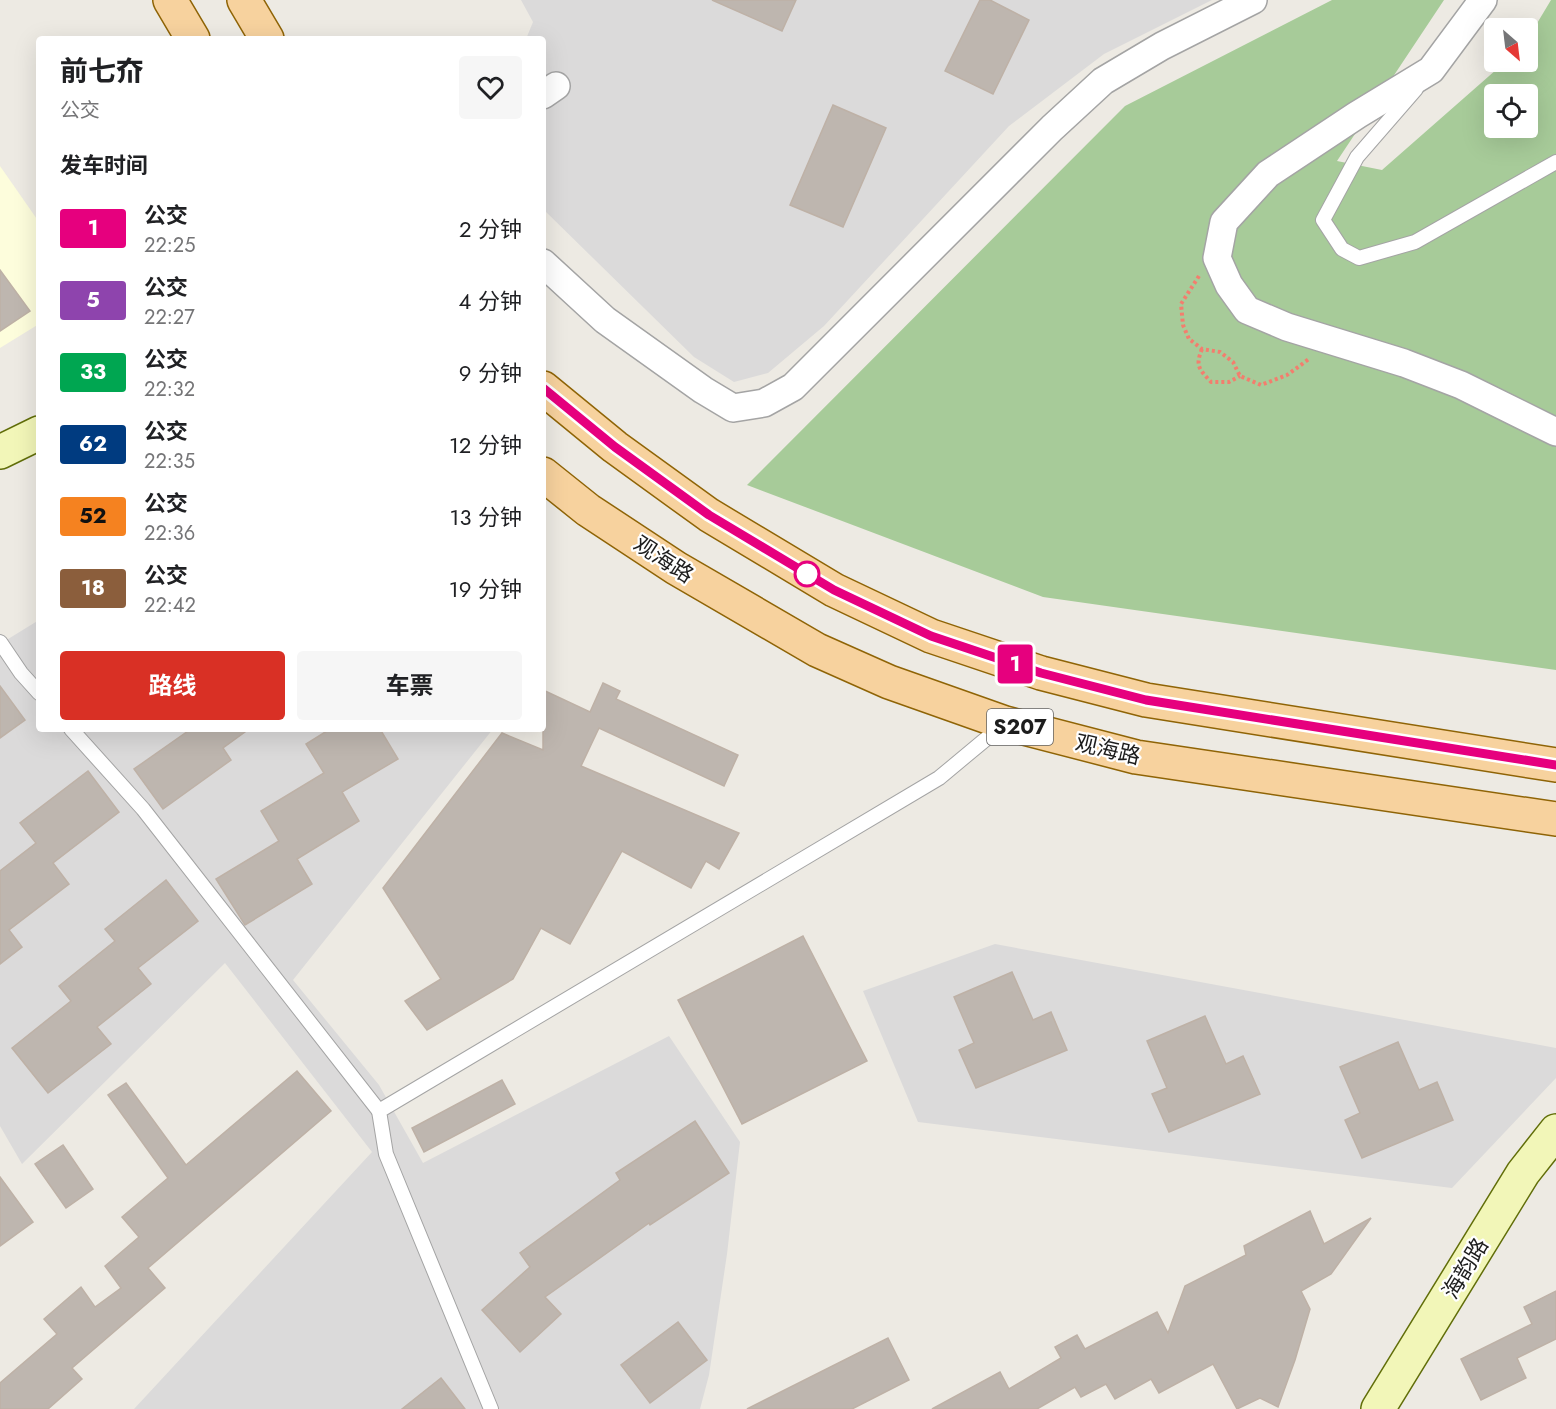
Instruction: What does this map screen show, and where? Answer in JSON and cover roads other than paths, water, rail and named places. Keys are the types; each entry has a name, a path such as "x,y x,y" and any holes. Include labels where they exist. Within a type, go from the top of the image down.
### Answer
{"main road":[{"path":"170,0 191,36"},
{"path":"244,0 265,36"},
{"name":"S207","path":"546,390 615,447 709,515 834,590 931,636 1041,673 1146,700 1556,765"},
{"name":"观海路","path":"546,476 588,510 676,568 817,650 889,682 1005,723 1136,758 1556,819"}],"street":[{"path":"546,266 606,320 703,390 733,408 764,403 794,387 1052,128 1104,81 1162,46 1253,0"},
{"path":"1483,0 1431,70 1357,115 1268,174 1224,222 1217,258 1228,285 1247,310 1287,327 1404,363 1461,385 1556,432"},
{"path":"0,452 36,434"},
{"name":"海韵路","path":"1378,1409 1523,1173 1556,1131"}],"lane":[{"path":"1431,70 1357,157 1323,220 1342,249 1359,258 1415,242 1556,162"},
{"path":"0,642 21,673 36,690"},
{"path":"379,1111 939,778 1005,723"},
{"path":"74,732 143,809 379,1111 386,1154 491,1409"}]}
